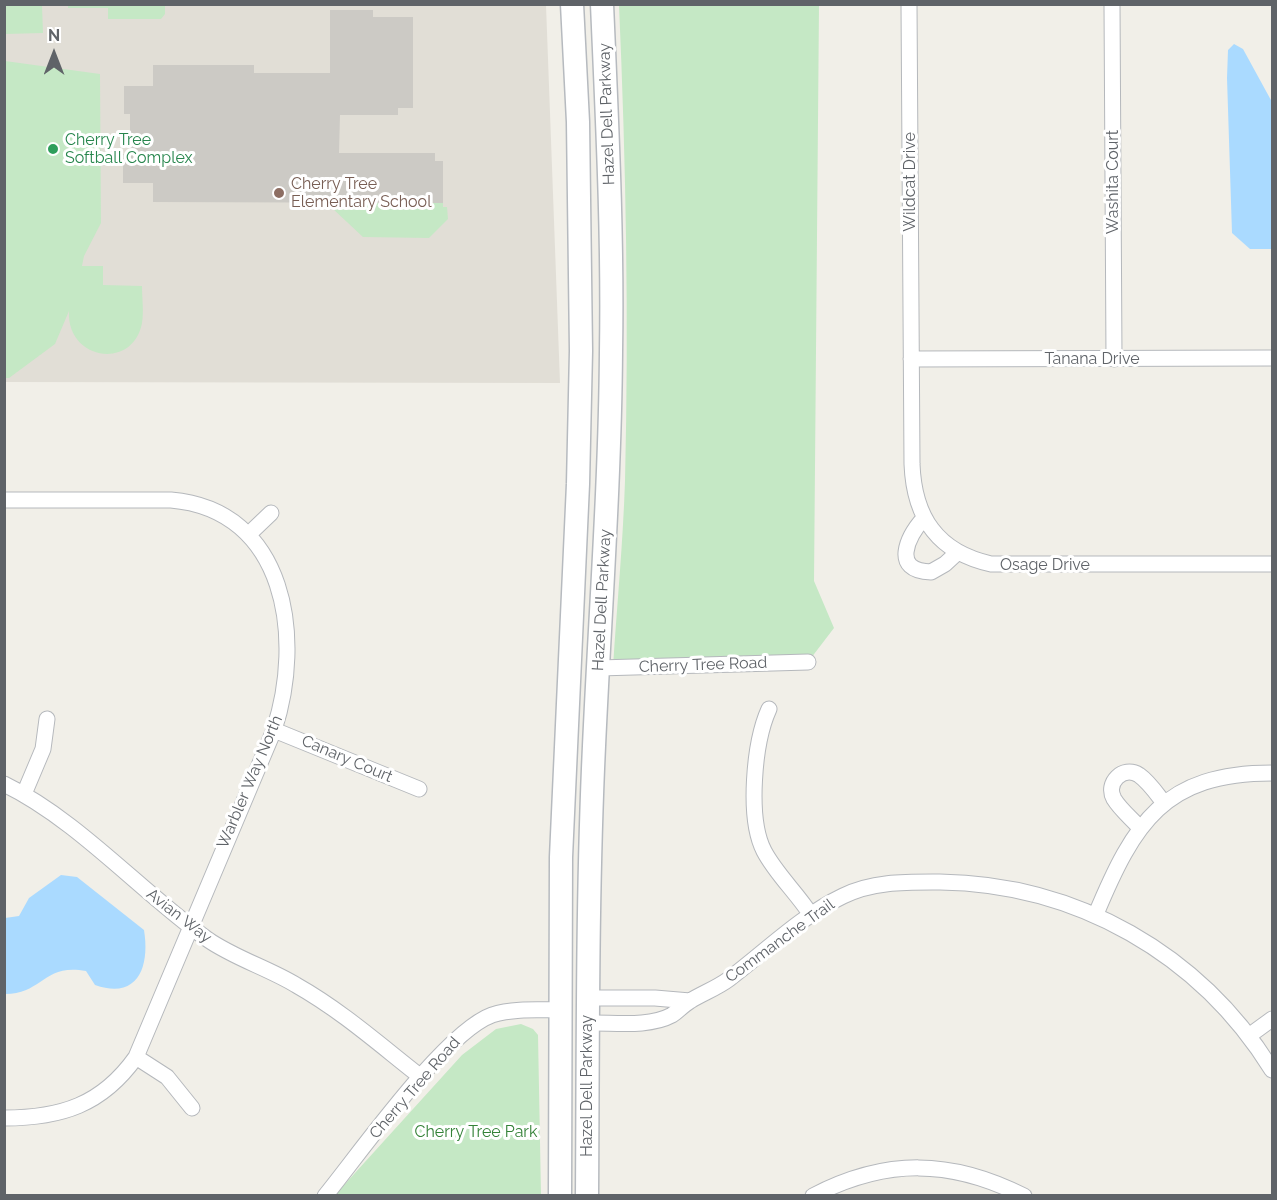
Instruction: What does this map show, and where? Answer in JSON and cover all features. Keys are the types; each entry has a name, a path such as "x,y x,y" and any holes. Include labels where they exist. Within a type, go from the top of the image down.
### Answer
{"main road":[{"name":"Hazel Dell Parkway","path":"560,1196 563,786 578,484 581,351 578,145 572,4"},
{"name":"Hazel Dell Parkway","path":"587,1196 586,1023 593,780 611,352 610,188 602,4"}],"street":[{"name":"Wildcat Drive","path":"909,4 911,359"},
{"name":"Washita Court","path":"1112,4 1114,359"},
{"name":"Tanana Drive","path":"911,359 1272,358"},
{"name":"Osage Drive","path":"911,359 912,478 916,502 924,518 942,540 958,552 979,562 1006,565 1272,564"},
{"name":"Warbler Way North","path":"4,500 184,501 226,515 249,534 272,572 285,615 289,639 285,688 274,730 136,1057 115,1083 75,1109 50,1116 4,1118"},
{"path":"249,534 271,513"},
{"path":"924,518 911,532 905,548 908,560 914,568 931,572 945,564 958,552"},
{"name":"Cherry Tree Road","path":"599,668 808,662"},
{"path":"769,709 758,741 758,833 764,851 812,915"},
{"path":"24,794 43,749 47,719"},
{"name":"Canary Court","path":"274,730 419,789"},
{"path":"1139,827 1113,798 1111,787 1116,777 1126,772 1137,774 1164,803"},
{"path":"1096,914 1123,852 1139,827 1164,803 1212,780 1236,775 1272,773"},
{"name":"Avian Way","path":"4,784 24,794 54,815 210,941 295,984 330,1006 421,1077"},
{"name":"Commanche Trail","path":"586,1023 638,1022 671,1015 730,978 812,915 856,891 889,883 915,882 995,886 1049,898 1096,914 1175,961 1225,1006 1250,1035 1272,1070"},
{"path":"588,998 656,998 690,1001"},
{"name":"Cherry Tree Road","path":"325,1196 421,1077 469,1028 492,1015 514,1011 561,1010"},
{"path":"1250,1035 1272,1019"},
{"path":"136,1057 167,1077 192,1108"},
{"path":"813,1196 846,1180 870,1173 923,1167 980,1176 1024,1196"}],"shaded area":[{"name":"Cherry Tree Elementary School","path":"5,5 546,5 560,383 5,382"}],"green space":[{"path":"4,5 42,5 43,33 5,34"},
{"path":"68,5 165,5 165,14 161,19 108,19 108,8 68,8"},
{"path":"619,5 819,5 814,581 834,628 808,662 613,667 624,504 627,362 625,184"},
{"name":"Cherry Tree Softball Complex","path":"5,61 100,74 101,223 84,256 82,266 103,266 103,285 142,286 143,310 142,323 136,338 126,348 114,353 101,353 88,349 78,340 71,328 69,311 55,344 9,378 5,378"},
{"path":"400,196 408,196 408,203 443,203 443,207 447,207 448,219 429,238 363,237 332,208 333,203 399,203"},
{"name":"Cherry Tree Park","path":"521,1024 533,1029 538,1035 541,1195 335,1195 462,1055 496,1029"}],"water":[{"path":"1234,44 1243,49 1272,102 1272,249 1250,249 1232,233 1227,78 1228,50"},
{"path":"61,875 77,877 144,930 145,956 138,977 131,984 122,988 110,988 95,985 86,971 61,971 28,989 5,994 5,918 19,916 29,898"}],"building":[{"name":"Cherry Tree Elementary School","path":"330,10 373,10 373,17 413,17 413,108 398,108 398,115 340,115 339,153 435,153 435,161 443,161 443,203 153,202 153,183 123,183 123,154 130,154 130,114 124,114 124,86 153,86 153,65 254,65 254,73 330,73"}],"place":[{"name":"Cherry Tree Softball Complex","path":"53,149"},
{"name":"Cherry Tree Elementary School","path":"279,193"}]}
